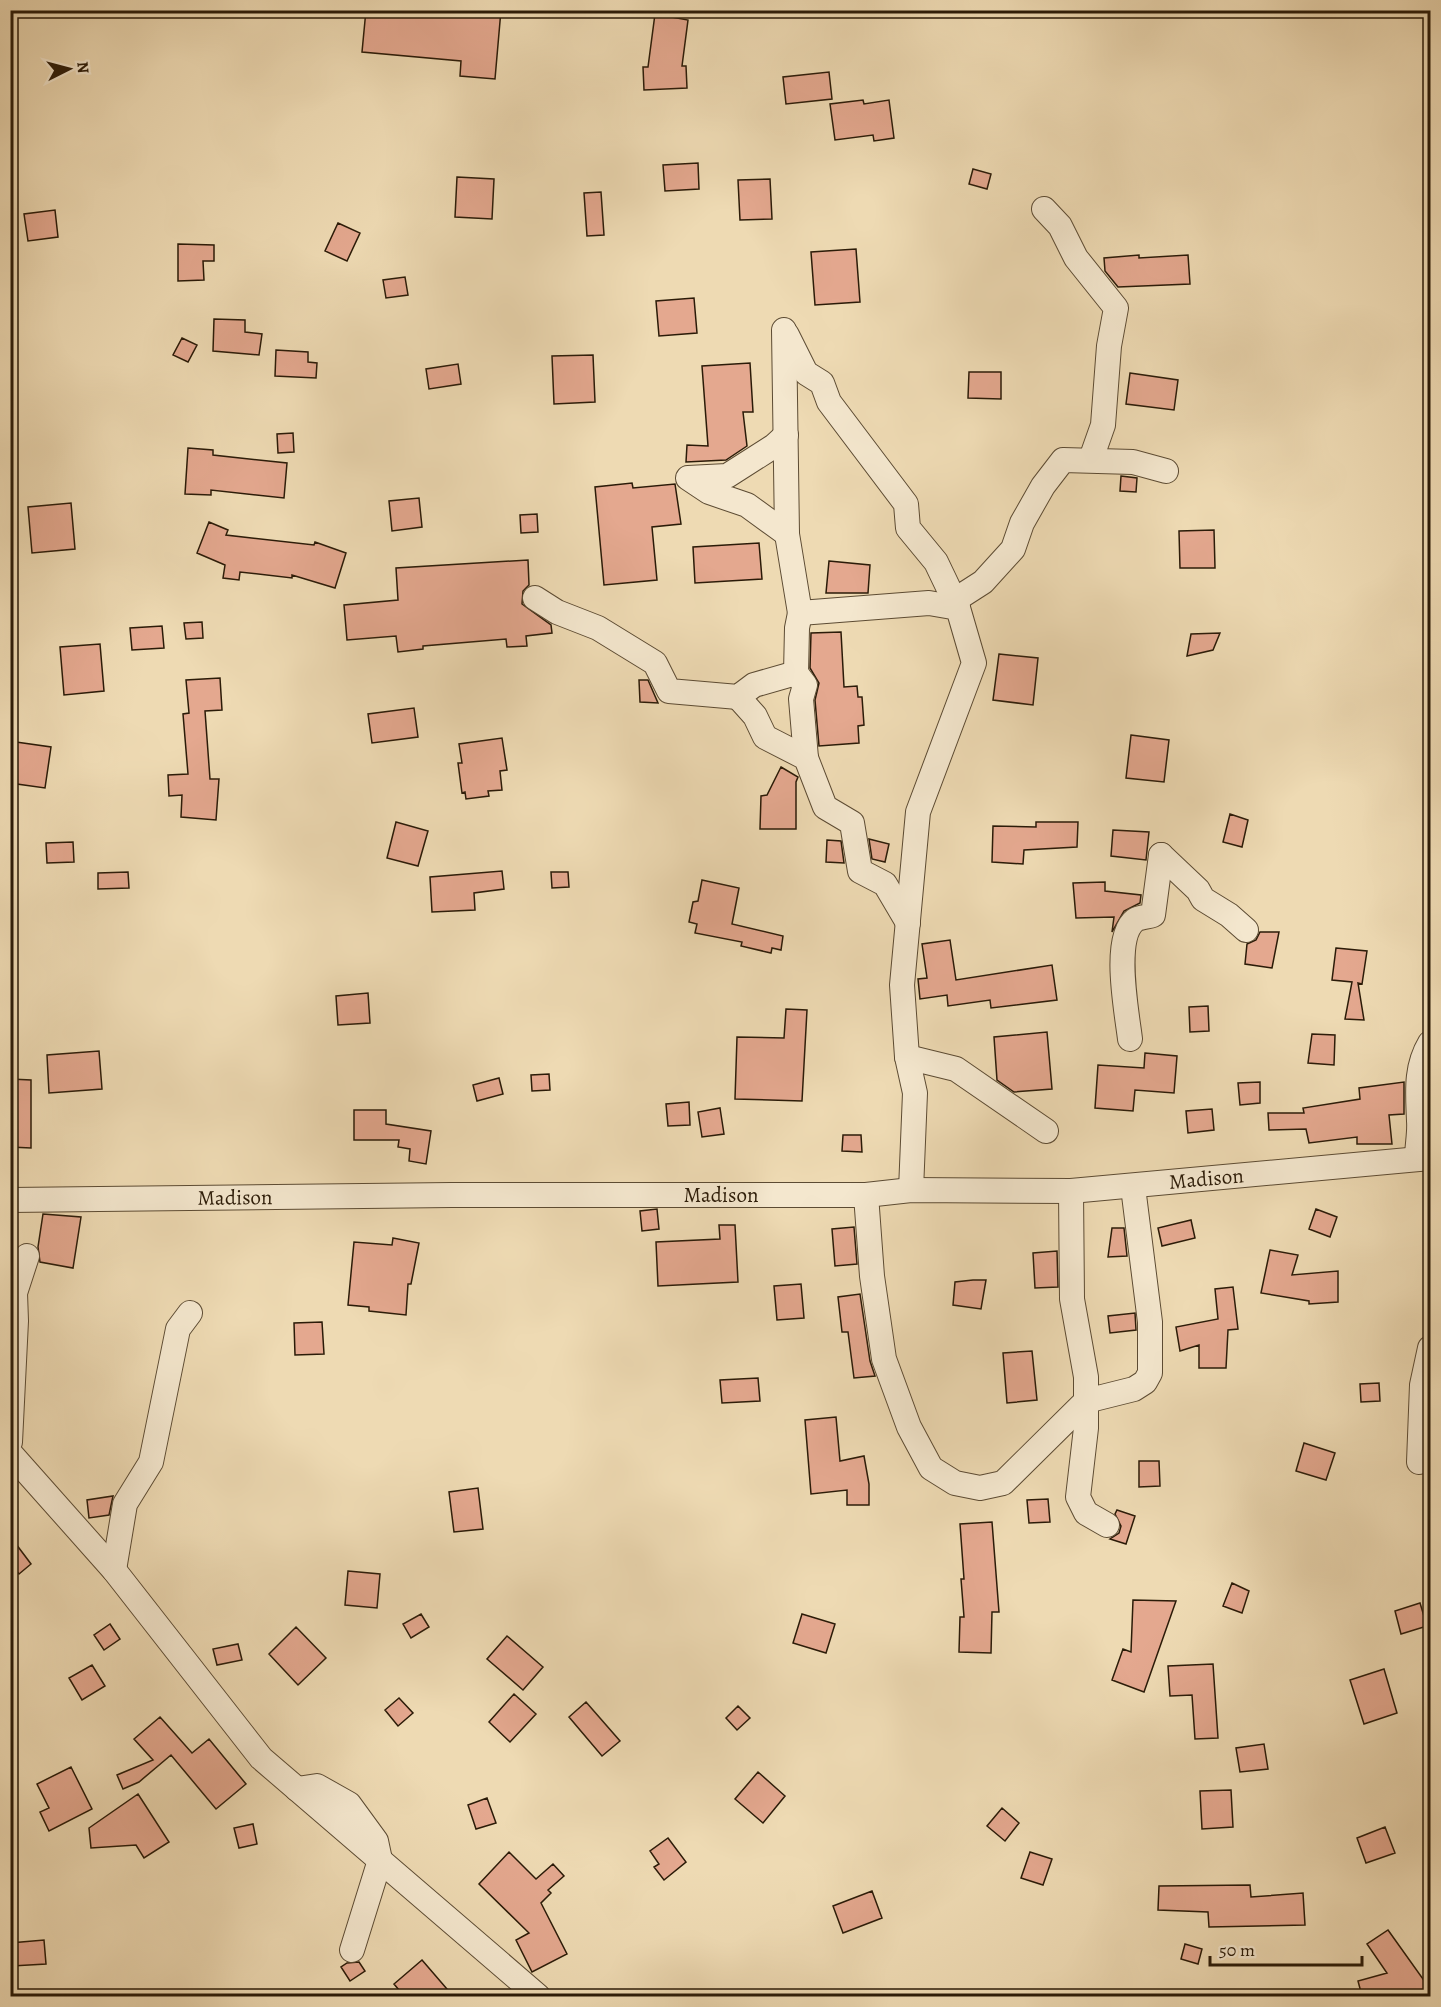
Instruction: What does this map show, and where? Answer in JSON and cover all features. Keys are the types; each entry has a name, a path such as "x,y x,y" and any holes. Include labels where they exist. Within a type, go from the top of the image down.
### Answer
{"street":[{"path":"1044,209 1060,226 1076,258 1116,308 1108,346 1103,425 1091,459"},
{"path":"908,923 885,884 860,871 852,824 825,807 806,758 801,699 805,685 796,673 797,628 800,613 787,534 784,330 806,373 822,383 829,402 906,504 908,528 936,562 957,604 974,663 918,812 903,985 907,1057 915,1093 912,1190"},
{"path":"786,435 774,446 727,476 688,478 709,492 747,505 787,534"},
{"path":"800,613 929,603 957,604 983,582 1013,549 1022,523 1043,486 1064,460 1133,462 1166,471"},
{"path":"535,598 557,612 598,628 655,663 669,691 738,697 754,685 796,673"},
{"path":"738,697 755,716 765,736 806,758"},
{"path":"1130,1039 1123,952 1127,930 1136,919 1153,915 1161,855 1198,890 1203,899 1229,915 1246,930"},
{"path":"1424,1158 1416,1086 1424,1054 1431,1043"},
{"path":"907,1057 956,1069 1046,1131"},
{"name":"Madison","path":"10,1200 451,1195 866,1195 912,1190 1071,1191 1424,1158"},
{"path":"866,1195 872,1276 884,1359 909,1427 931,1468 955,1483 980,1488 1003,1483 1086,1401 1134,1389 1145,1382 1150,1373 1150,1322 1133,1187"},
{"path":"1071,1191 1072,1299 1086,1377 1086,1428 1078,1497 1086,1513 1107,1526"},
{"path":"10,1442 16,1341 15,1293 27,1256"},
{"path":"114,1570 125,1504 151,1462 178,1329 189,1313"},
{"path":"1419,1462 1422,1385 1431,1348"},
{"path":"10,1453 114,1570 261,1758 510,1971 512,1988 538,1996"},
{"path":"352,1950 380,1860"}],"building":[{"path":"366,10 501,10 495,79 460,76 461,61 362,52"},
{"path":"655,14 688,20 682,66 686,66 687,88 644,90 643,67 648,67"},
{"path":"829,72 832,99 786,104 783,77"},
{"path":"863,100 864,104 889,100 894,138 874,141 873,135 835,140 830,104"},
{"path":"698,163 699,189 665,191 663,165"},
{"path":"973,169 991,174 987,189 969,184"},
{"path":"457,177 494,179 492,219 455,217"},
{"path":"770,179 772,219 740,220 738,180"},
{"path":"601,192 604,235 587,236 584,193"},
{"path":"55,210 58,237 28,241 24,214"},
{"path":"338,223 360,233 347,261 325,251"},
{"path":"178,244 214,245 214,261 203,261 204,280 178,281"},
{"path":"856,249 860,302 815,305 811,252"},
{"path":"1139,255 1139,258 1188,255 1190,284 1118,287 1105,271 1104,258"},
{"path":"405,277 408,295 386,298 383,280"},
{"path":"694,298 697,333 659,336 656,301"},
{"path":"214,319 245,320 245,332 262,334 259,355 213,351"},
{"path":"182,338 197,345 188,362 173,355"},
{"path":"276,350 308,352 308,362 317,363 316,378 275,376"},
{"path":"593,355 595,402 554,404 552,356"},
{"path":"750,363 753,412 743,412 747,446 726,460 686,462 687,445 708,446 702,366"},
{"path":"458,364 461,384 429,389 426,369"},
{"path":"969,372 1001,372 1001,399 968,398"},
{"path":"1130,373 1178,380 1174,410 1126,404"},
{"path":"293,433 294,452 278,453 277,434"},
{"path":"188,448 213,450 213,455 287,463 284,498 211,490 211,495 185,494"},
{"path":"1121,476 1137,478 1136,492 1120,491"},
{"path":"632,483 633,488 675,484 681,524 652,527 657,580 604,585 595,487"},
{"path":"419,498 422,527 392,531 389,501"},
{"path":"71,503 75,549 32,553 28,507"},
{"path":"537,514 538,532 521,533 520,515"},
{"path":"209,522 228,530 226,535 314,545 315,542 346,553 335,588 292,575 292,578 240,572 239,580 223,578 225,565 197,553"},
{"path":"1214,530 1215,568 1180,568 1179,531"},
{"path":"759,543 762,579 695,583 693,547"},
{"path":"528,560 529,585 523,591 522,604 551,625 552,633 526,636 527,646 507,647 506,639 423,646 423,649 398,652 396,636 347,640 344,605 398,600 396,568"},
{"path":"829,561 870,565 868,593 826,593"},
{"path":"202,622 203,638 186,639 184,623"},
{"path":"162,626 164,648 132,650 130,628"},
{"path":"841,632 844,687 857,686 858,697 862,697 864,725 858,726 859,743 819,746 815,700 819,683 810,668 811,633"},
{"path":"1220,633 1213,650 1187,656 1191,634"},
{"path":"100,644 104,691 64,695 60,647"},
{"path":"999,654 1038,658 1033,705 993,700"},
{"path":"220,678 222,710 205,711 210,779 219,779 216,820 181,817 182,795 169,796 168,775 188,774 183,714 189,713 186,680"},
{"path":"639,680 648,680 658,703 640,702"},
{"path":"414,708 418,737 372,743 368,714"},
{"path":"1131,735 1169,740 1164,782 1126,778"},
{"path":"502,738 507,770 500,771 502,790 488,791 489,796 466,799 465,792 462,793 458,763 462,763 459,744"},
{"path":"16,742 51,747 45,788 10,783"},
{"path":"781,767 798,777 796,782 796,829 760,829 761,796 767,795"},
{"path":"1230,814 1248,820 1242,847 1223,842"},
{"path":"396,822 428,831 418,866 387,858"},
{"path":"1036,822 1078,822 1077,847 1024,850 1023,864 992,862 993,826 1036,827"},
{"path":"1113,830 1149,832 1146,860 1111,856"},
{"path":"869,839 889,844 885,862 872,859"},
{"path":"827,840 841,841 844,863 826,862"},
{"path":"73,842 74,862 47,863 46,843"},
{"path":"502,871 504,889 474,893 475,910 432,912 430,877"},
{"path":"128,872 129,888 98,889 98,873"},
{"path":"551,872 568,872 569,887 552,888"},
{"path":"702,880 739,888 732,924 783,936 781,950 772,948 771,953 741,946 742,942 695,933 697,924 689,922 693,902 698,901"},
{"path":"1105,882 1105,891 1141,895 1140,903 1124,911 1112,932 1114,917 1076,918 1073,883"},
{"path":"1260,932 1279,932 1272,968 1245,964 1247,944 1256,940"},
{"path":"950,940 956,980 1052,965 1057,1000 991,1008 990,1000 948,1006 947,995 920,999 918,979 927,978 922,944"},
{"path":"1336,948 1367,951 1362,984 1358,983 1364,1020 1345,1019 1352,982 1332,980"},
{"path":"368,993 370,1023 338,1025 336,996"},
{"path":"1208,1006 1209,1031 1190,1032 1189,1007"},
{"path":"786,1009 807,1010 802,1101 735,1099 737,1037 784,1038"},
{"path":"1047,1032 1052,1089 1014,1092 997,1080 994,1037"},
{"path":"1312,1034 1335,1035 1334,1065 1308,1063"},
{"path":"99,1051 102,1089 49,1093 47,1055"},
{"path":"1145,1053 1177,1056 1174,1093 1135,1090 1133,1111 1095,1108 1098,1065 1144,1068"},
{"path":"549,1074 550,1090 532,1091 531,1075"},
{"path":"499,1078 503,1094 477,1101 473,1085"},
{"path":"10,1079 31,1080 31,1148 10,1147"},
{"path":"1260,1082 1260,1103 1240,1105 1238,1083"},
{"path":"1404,1082 1404,1114 1389,1115 1392,1144 1357,1144 1357,1137 1309,1143 1306,1129 1269,1130 1268,1113 1304,1113 1303,1108 1360,1099 1359,1088"},
{"path":"689,1102 690,1125 668,1126 666,1104"},
{"path":"720,1108 724,1134 702,1137 698,1112"},
{"path":"1212,1109 1214,1130 1188,1133 1186,1111"},
{"path":"354,1110 386,1110 386,1124 431,1131 426,1164 409,1161 410,1149 398,1147 399,1140 354,1140"},
{"path":"843,1135 861,1135 862,1152 842,1151"},
{"path":"657,1209 659,1229 642,1231 640,1211"},
{"path":"1316,1209 1337,1217 1330,1237 1309,1229"},
{"path":"43,1214 81,1217 73,1268 40,1262 38,1247"},
{"path":"1191,1220 1195,1238 1162,1246 1158,1228"},
{"path":"719,1225 735,1225 738,1282 658,1286 656,1242 720,1239"},
{"path":"854,1227 857,1264 835,1266 832,1229"},
{"path":"1112,1228 1124,1228 1127,1256 1108,1257"},
{"path":"393,1238 419,1243 411,1284 408,1284 406,1315 369,1311 369,1307 348,1305 354,1242 392,1245"},
{"path":"1270,1250 1298,1255 1292,1275 1338,1271 1338,1302 1309,1304 1309,1301 1261,1293"},
{"path":"1057,1251 1058,1287 1035,1288 1033,1253"},
{"path":"986,1280 981,1309 953,1305 955,1282"},
{"path":"801,1284 804,1318 777,1320 774,1286"},
{"path":"1233,1287 1238,1329 1228,1330 1226,1368 1199,1368 1199,1345 1180,1351 1176,1327 1218,1319 1215,1289"},
{"path":"860,1294 870,1361 875,1376 854,1378 848,1332 842,1332 838,1297"},
{"path":"1135,1313 1136,1330 1110,1333 1108,1316"},
{"path":"322,1322 324,1354 295,1355 294,1323"},
{"path":"1032,1351 1037,1400 1007,1403 1003,1353"},
{"path":"758,1378 760,1401 722,1403 720,1380"},
{"path":"1379,1383 1380,1401 1361,1402 1360,1384"},
{"path":"836,1417 840,1461 864,1456 869,1484 869,1505 847,1505 847,1490 811,1494 805,1420"},
{"path":"1304,1443 1335,1453 1326,1480 1296,1471"},
{"path":"1139,1461 1159,1461 1160,1486 1139,1487"},
{"path":"478,1488 483,1529 454,1532 449,1492"},
{"path":"113,1496 109,1515 89,1518 87,1500"},
{"path":"1048,1499 1050,1522 1029,1523 1027,1500"},
{"path":"1117,1510 1135,1516 1126,1544 1110,1539 1119,1533 1121,1526 1115,1514"},
{"path":"992,1522 999,1612 992,1612 991,1653 959,1652 960,1617 964,1617 960,1524"},
{"path":"10,1536 31,1564 19,1574 10,1563"},
{"path":"348,1571 380,1574 377,1608 345,1605"},
{"path":"1232,1583 1249,1591 1242,1613 1223,1606"},
{"path":"1133,1600 1176,1601 1144,1692 1112,1680 1123,1649 1131,1652"},
{"path":"1420,1603 1427,1626 1401,1634 1395,1611"},
{"path":"421,1614 429,1627 411,1638 403,1624"},
{"path":"802,1614 835,1624 826,1653 793,1643"},
{"path":"110,1624 120,1639 104,1650 94,1635"},
{"path":"296,1627 326,1658 298,1685 269,1654"},
{"path":"507,1636 543,1667 523,1690 487,1659"},
{"path":"238,1644 242,1660 217,1665 213,1649"},
{"path":"1213,1664 1218,1738 1195,1739 1192,1695 1170,1696 1168,1666"},
{"path":"92,1665 105,1686 82,1700 69,1678"},
{"path":"1384,1669 1397,1713 1364,1724 1350,1680"},
{"path":"514,1694 536,1714 510,1742 489,1722"},
{"path":"399,1698 413,1713 398,1726 385,1710"},
{"path":"586,1702 620,1741 602,1756 569,1717"},
{"path":"738,1706 750,1718 737,1730 726,1718"},
{"path":"160,1717 192,1753 209,1739 246,1784 216,1809 171,1755 139,1782 123,1789 117,1775 153,1760 134,1739"},
{"path":"1264,1744 1268,1769 1240,1772 1236,1748"},
{"path":"71,1767 92,1809 49,1831 40,1812 49,1808 37,1784"},
{"path":"758,1772 785,1796 763,1823 735,1799"},
{"path":"1231,1790 1233,1827 1202,1829 1200,1791"},
{"path":"138,1794 169,1842 144,1858 136,1845 91,1848 89,1828"},
{"path":"487,1798 496,1823 476,1829 468,1805"},
{"path":"1002,1808 1019,1823 1005,1841 987,1826"},
{"path":"253,1824 257,1844 239,1848 234,1828"},
{"path":"1385,1827 1395,1853 1366,1863 1357,1838"},
{"path":"668,1838 686,1862 664,1880 654,1867 659,1864 650,1851"},
{"path":"509,1852 536,1879 553,1864 564,1876 548,1890 551,1893 541,1903 567,1954 532,1972 516,1940 529,1933 479,1884"},
{"path":"1030,1852 1052,1859 1043,1885 1021,1878"},
{"path":"1250,1885 1251,1897 1303,1893 1305,1925 1209,1927 1208,1912 1158,1910 1159,1886"},
{"path":"872,1891 882,1918 843,1933 833,1906"},
{"path":"1388,1930 1428,1986 1413,1996 1362,1996 1358,1981 1387,1973 1367,1944"},
{"path":"44,1940 46,1964 12,1966 10,1943"},
{"path":"1185,1944 1202,1949 1198,1964 1181,1959"},
{"path":"422,1960 453,1996 404,1996 394,1984"},
{"path":"359,1962 365,1971 350,1981 341,1967 347,1963"}]}
